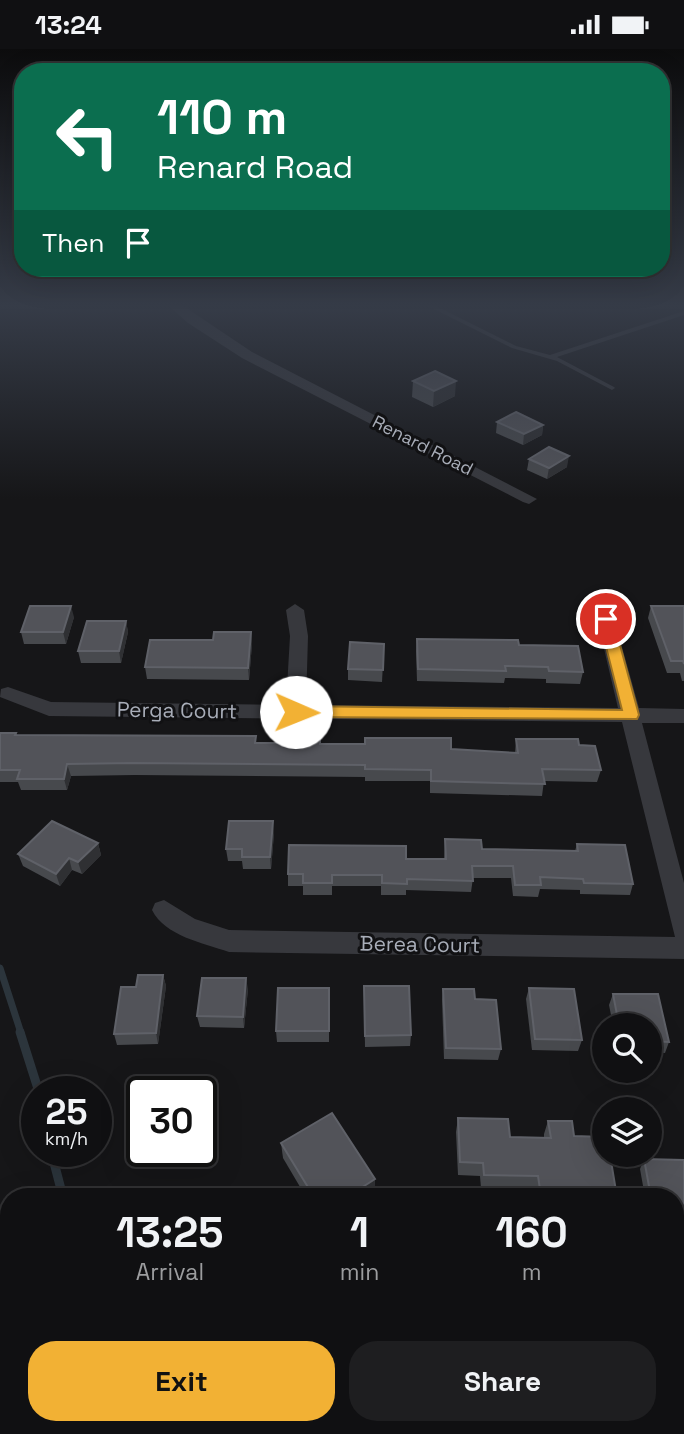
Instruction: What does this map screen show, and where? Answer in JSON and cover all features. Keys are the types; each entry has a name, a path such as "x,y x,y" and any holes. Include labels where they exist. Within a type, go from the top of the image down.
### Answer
{"street":[{"name":"Renard Road","path":"276,370 529,499"},
{"path":"295,610 299,636 296,712"},
{"path":"606,619 684,931"},
{"name":"Perga Court","path":"8,694 49,709 684,716"},
{"name":"Berea Court","path":"164,910 187,927 229,941 684,948"}],"lane":[{"path":"576,370 612,388"}],"building":[{"path":"435,371 456,381 434,391 413,381"},
{"path":"516,412 543,425 524,434 497,422"},
{"path":"549,447 569,456 549,468 529,459"},
{"path":"30,606 71,606 63,632 21,632"},
{"path":"651,606 684,606 684,664 683,661 671,661"},
{"path":"87,621 126,621 119,651 78,651"},
{"path":"214,632 251,632 248,668 145,667 150,640 213,640"},
{"path":"417,639 518,640 519,645 578,646 583,672 549,671 548,667 505,666 506,671 418,669"},
{"path":"350,642 384,644 383,670 348,669"},
{"path":"0,733 256,736 255,743 296,743 296,737 320,737 320,744 365,744 365,738 451,738 451,749 518,753 516,739 578,739 579,745 595,746 601,770 542,769 545,784 431,781 431,770 365,769 365,765 67,764 64,779 17,779 20,770 0,770"},
{"path":"52,821 98,843 78,862 69,858 56,874 18,854"},
{"path":"229,821 273,821 270,857 242,857 242,849 226,849"},
{"path":"445,839 481,840 482,849 578,851 577,844 625,845 633,884 584,883 583,879 540,877 541,885 515,885 513,866 472,866 473,881 407,879 407,884 382,883 382,875 332,875 332,883 303,883 303,874 288,874 289,845 406,846 406,859 446,859"},
{"path":"138,975 163,975 156,1033 114,1034 121,987 136,987"},
{"path":"202,978 246,978 243,1017 197,1016"},
{"path":"364,986 409,986 411,1035 365,1036"},
{"path":"278,988 329,988 329,1031 276,1031"},
{"path":"529,988 574,989 582,1040 535,1039"},
{"path":"443,989 474,989 475,999 496,1000 501,1049 446,1048"},
{"path":"613,994 658,994 669,1042 662,1042 662,1013 617,1013"},
{"path":"332,1113 375,1179 361,1188 308,1188 281,1143"},
{"path":"458,1118 508,1119 510,1137 551,1138 548,1121 572,1121 574,1136 592,1137 592,1167 612,1167 616,1188 540,1188 538,1176 484,1175 483,1163 460,1162"},
{"path":"662,1159 684,1160 684,1188 649,1188 645,1167 662,1167"}],"waterway":[{"path":"0,968 21,1033"},
{"path":"20,1032 34,1076"},
{"path":"55,1167 61,1188"}],"route":[{"path":"296,712 631,715 606,619"}]}
